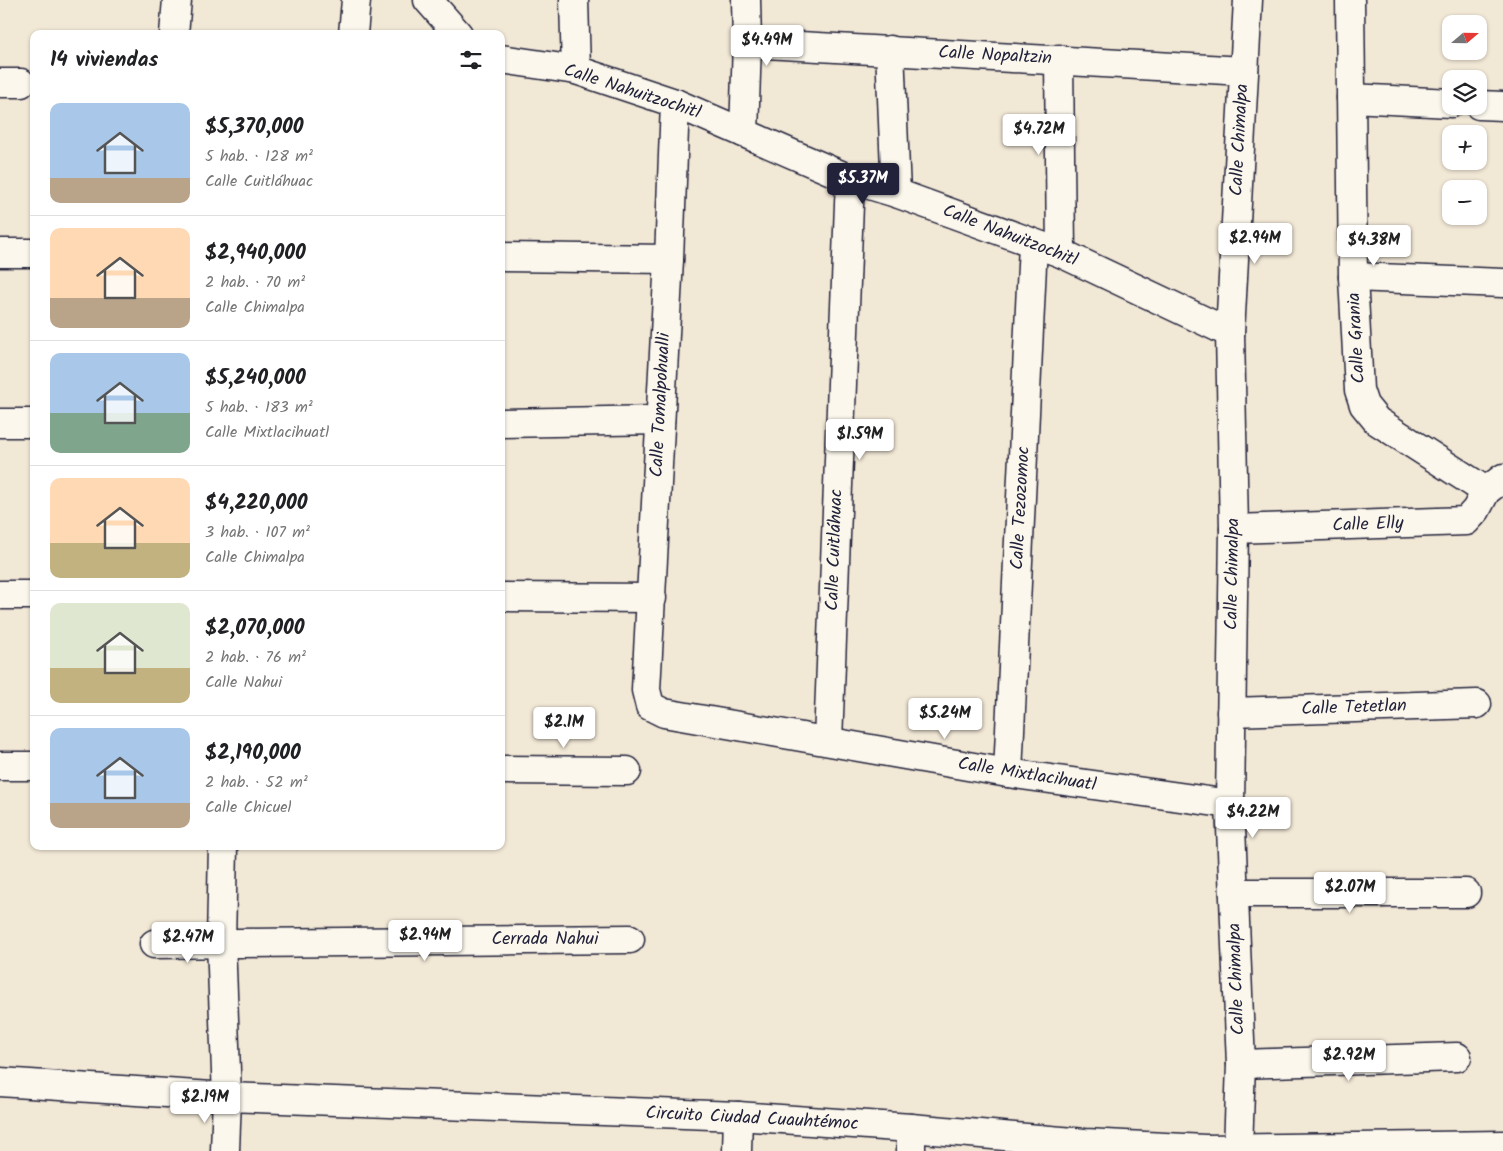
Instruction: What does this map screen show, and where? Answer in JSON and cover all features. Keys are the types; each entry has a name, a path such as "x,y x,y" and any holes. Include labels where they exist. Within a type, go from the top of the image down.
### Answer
{"street":[{"path":"174,30 177,0"},
{"path":"353,30 356,0"},
{"path":"428,0 454,30"},
{"path":"574,0 576,70"},
{"path":"744,133 746,0"},
{"name":"Calle Chimalpa","path":"1238,1149 1240,1064 1230,804 1234,529 1230,333 1248,0"},
{"name":"Calle Grania","path":"1350,0 1353,278 1359,390 1364,405 1377,421 1494,485"},
{"name":"Calle Nopaltzin","path":"746,43 1059,59 1244,71"},
{"path":"890,50 896,193"},
{"path":"1059,59 1061,253"},
{"name":"Calle Nahuitzochitl","path":"505,60 576,70 675,103 850,179 896,193 1061,253 1230,333"},
{"path":"1351,98 1442,103"},
{"name":"Calle Tomalpohualli","path":"650,706 646,690 669,259 675,103"},
{"path":"1487,105 1503,106"},
{"name":"Calle Cuitláhuac","path":"828,741 850,179"},
{"name":"Calle Tezozomoc","path":"1008,773 1033,244"},
{"path":"0,253 30,253"},
{"path":"505,257 669,259"},
{"path":"1353,278 1503,283"},
{"path":"505,423 660,420"},
{"path":"0,422 30,423"},
{"name":"Calle Elly","path":"1234,529 1466,521 1494,485"},
{"path":"0,595 30,595"},
{"path":"505,597 652,598"},
{"name":"Calle Tetetlan","path":"1231,712 1477,704"},
{"name":"Calle Mixtlacihuatl","path":"650,706 664,713 1008,773 1230,804"},
{"path":"0,766 30,766"},
{"path":"505,770 627,771"},
{"path":"223,850 221,942 227,1098 225,1151"},
{"path":"1234,893 1466,893"},
{"name":"Cerrada Nahui","path":"154,944 630,939"},
{"path":"1240,1064 1457,1057"},
{"name":"Circuito Ciudad Cuauhtémoc","path":"0,1082 227,1098 738,1116 911,1140 1205,1150 1503,1145"},
{"path":"737,1151 738,1116"}]}
